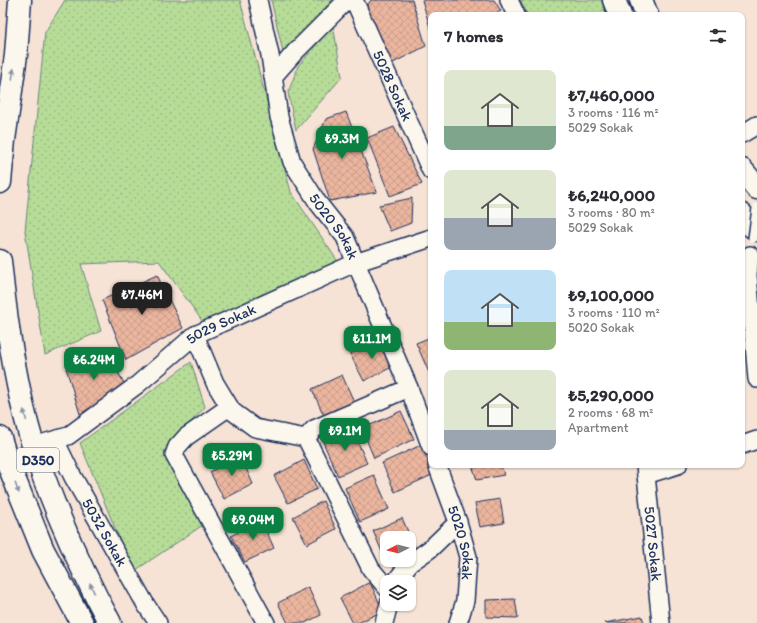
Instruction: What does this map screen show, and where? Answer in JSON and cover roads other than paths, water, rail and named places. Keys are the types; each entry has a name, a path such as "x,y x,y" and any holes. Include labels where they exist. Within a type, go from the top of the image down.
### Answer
{"highway":[{"path":"0,182 4,140 16,55 20,0"},
{"path":"614,0 619,12"},
{"path":"640,0 646,12"},
{"path":"745,174 757,188"},
{"path":"745,219 755,234"},
{"name":"D350","path":"0,260 10,342 20,396 33,446 45,483 68,536 110,623"},
{"name":"D350","path":"0,438 12,474 43,550 82,623"}],"street":[{"name":"5020 Sokak","path":"258,0 274,77 279,117 292,162 318,203 345,237 409,388 428,440"},
{"path":"274,77 295,52 347,0"},
{"name":"5028 Sokak","path":"354,0 428,164"},
{"path":"509,0 515,12"},
{"path":"745,132 757,125"},
{"name":"5029 Sokak","path":"33,446 68,436 137,385 195,335 356,263 428,239"},
{"path":"750,255 748,275 757,379"},
{"path":"195,335 214,382 232,410 255,428 306,438"},
{"path":"306,438 314,429 409,388"},
{"path":"230,407 186,437 177,447 174,455 266,623"},
{"path":"306,438 371,569 380,580"},
{"name":"5032 Sokak","path":"55,440 73,477 146,605 158,623"},
{"path":"745,444 757,440"},
{"name":"5020 Sokak","path":"439,468 458,522 468,557 465,601 458,623"},
{"path":"645,470 658,468"},
{"name":"5027 Sokak","path":"645,470 661,623"},
{"path":"401,575 410,563 430,549 458,522"},
{"path":"384,623 387,611"}],"lane":[{"path":"755,234 757,208"}]}
